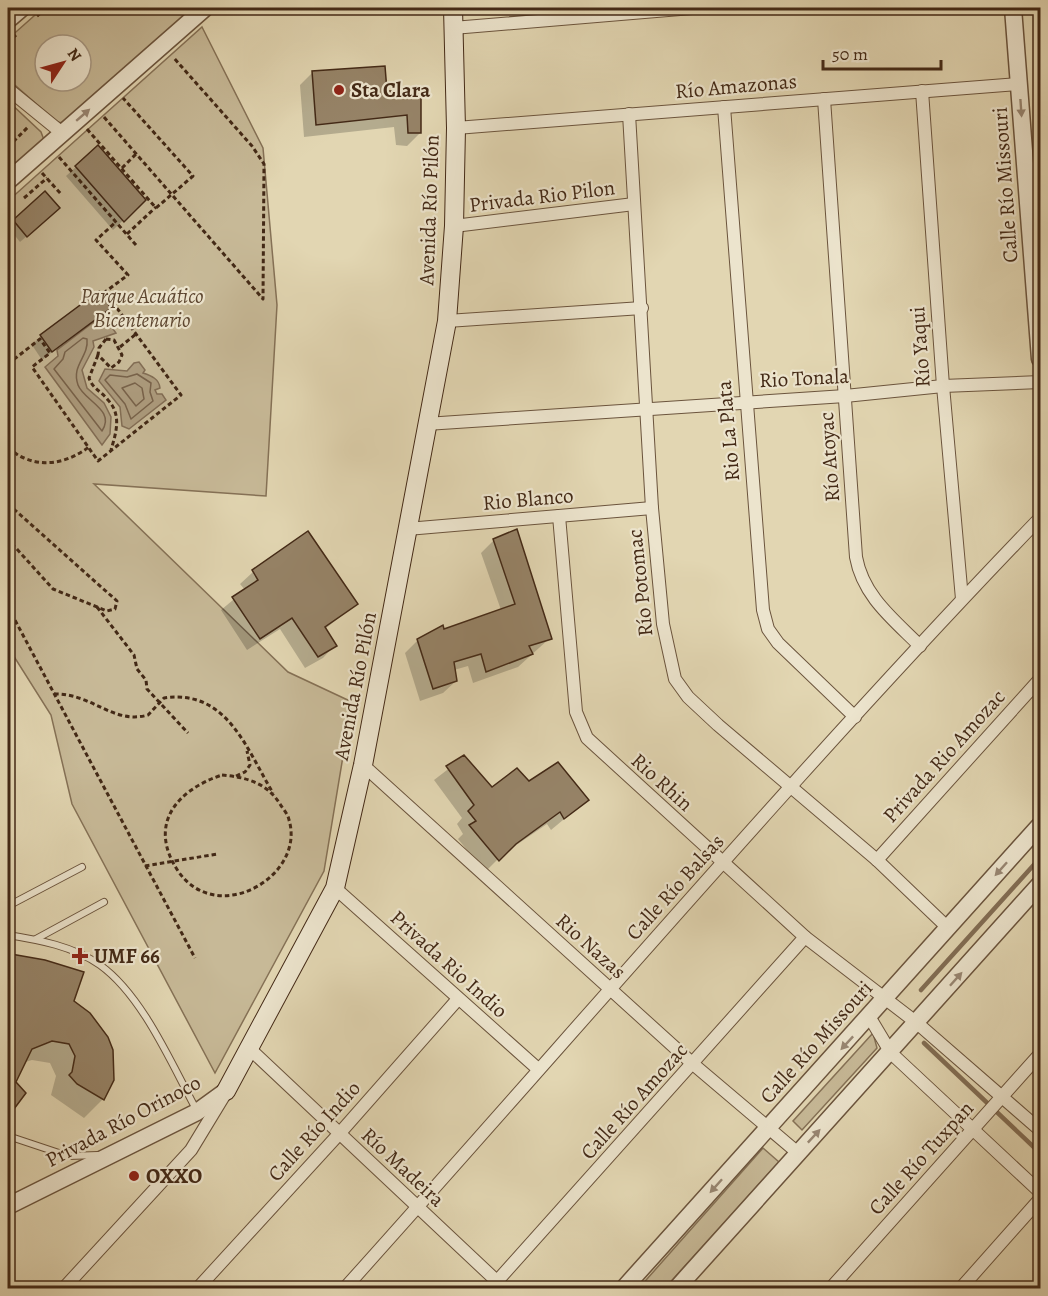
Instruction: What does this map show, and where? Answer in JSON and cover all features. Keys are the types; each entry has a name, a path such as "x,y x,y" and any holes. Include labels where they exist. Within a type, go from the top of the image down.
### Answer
{"main road":[{"name":"Avenida Río Pilón","path":"226,1091 335,888 363,765 447,321 454,226 456,128 453,8"}],"street":[{"path":"8,21 22,8"},
{"path":"8,181 206,8"},
{"path":"453,28 692,8"},
{"name":"Calle Río Missouri","path":"1013,8 1041,359"},
{"name":"Río Amazonas","path":"456,128 1019,84"},
{"path":"8,88 62,133"},
{"name":"Río Yaqui","path":"922,91 943,386 962,599"},
{"name":"Río Atoyac","path":"824,99 859,573 874,599 920,646"},
{"name":"Rio La Plata","path":"724,107 763,610 768,629 799,665 855,717"},
{"name":"Río Potomac","path":"629,114 652,508 663,624 675,679 687,697 790,788 877,860 947,927"},
{"name":"Privada Rio Pilon","path":"454,226 634,204"},
{"path":"447,321 642,308"},
{"name":"Rio Tonala","path":"426,424 745,400 845,396 943,386 1041,382"},
{"name":"Rio Blanco","path":"407,529 652,508"},
{"name":"Rio Rhin","path":"559,516 576,712 580,727 596,749 805,938 917,1023 1041,1130"},
{"name":"Calle Río Balsas","path":"345,1288 723,862 962,599 1041,518"},
{"name":"Privada Rio Amozac","path":"877,860 1041,679"},
{"name":"Rio Nazas","path":"363,765 693,1064 798,1153"},
{"name":"Calle Río Missouri","path":"624,1288 870,1018 947,927 1041,825"},
{"path":"676,1288 891,1053 1041,884"},
{"name":"Privada Rio Indio","path":"335,888 538,1069"},
{"name":"Calle Río Amozac","path":"498,1286 805,938"},
{"name":"Calle Río Indio","path":"198,1288 339,1134 458,999"},
{"path":"870,1018 891,1053 975,1128 1041,1192"},
{"name":"Río Madeira","path":"250,1048 498,1286"},
{"name":"Calle Río Tuxpan","path":"831,1288 1041,1054"},
{"name":"Privada Río Orinoco","path":"8,1206 197,1112 226,1091"},
{"name":"Avenida Río Pilón","path":"64,1288 191,1150 226,1091"},
{"path":"961,1288 1041,1199"}],"lane":[{"path":"8,906 82,867"},
{"path":"35,940 104,902"},
{"path":"8,935 35,940 77,953 100,965 123,986 143,1016 197,1112"},
{"path":"11,1137 68,1156 116,1154"}],"path":[{"path":"103,116 263,299 264,164 252,146 162,46"},
{"path":"113,88 193,176 127,234"},
{"path":"22,119 35,130"},
{"path":"8,147 29,126"},
{"path":"87,129 156,207"},
{"path":"122,168 136,154"},
{"path":"58,156 136,245"},
{"path":"41,171 61,194"},
{"path":"24,198 46,178"},
{"path":"8,364 40,339 50,353 32,367 98,461 181,395 105,292 128,275 96,240 116,222"},
{"path":"120,347 136,334"},
{"path":"98,355 111,368 119,362 122,355 120,347 114,340 106,339 99,348 89,378 92,387 109,400 114,410 118,426 111,450"},
{"path":"8,448 24,458 49,462 73,458 89,447"},
{"path":"8,504 117,601 115,609 107,611 53,589 8,542"},
{"path":"96,605 134,655 137,669 146,680 147,689 188,733"},
{"path":"8,607 195,958"},
{"path":"54,694 70,694 85,698 112,713 127,717 148,715 164,698 191,696 216,708 230,721 274,793 289,819 291,832 281,865 257,888 238,895 221,897 198,890 184,880 171,861 166,827 172,807 189,789 222,775 235,776 256,783 274,793"},
{"path":"235,776 245,772 249,765 247,749"},
{"path":"145,866 217,854"}],"green space":[{"path":"43,8 199,8 63,123 57,122 8,79 8,39"},
{"name":"Parque Acuático Bicentenario","path":"202,27 263,148 277,305 266,496 94,484 288,672 352,702 324,871 215,1073 72,804 51,715 8,647 8,201"},
{"path":"8,101 41,132 44,140 8,178"},
{"path":"873,1033 877,1048 802,1130 793,1121"},
{"path":"763,1148 779,1162 665,1288 639,1288"}],"water":[{"path":"103,315 116,333 93,341 94,347 82,370 87,388 104,403 111,417 110,434 102,445 45,367 58,356 57,350"},
{"path":"139,362 145,370 143,373 157,380 160,388 155,390 166,400 129,429 122,426 120,407 99,381 105,369 127,371 134,363"}],"building":[{"path":"385,66 387,91 421,91 421,133 408,133 407,115 316,125 312,71"},
{"path":"98,145 146,200 124,222 75,166"},
{"path":"45,191 60,208 27,237 13,220"},
{"path":"99,291 111,308 52,352 40,335"},
{"path":"517,529 552,639 529,646 533,654 486,672 481,654 454,662 457,681 433,689 417,639 443,625 444,629 515,604 493,539"},
{"path":"308,531 358,604 325,627 337,646 318,657 292,618 260,639 232,597 258,580 252,570"},
{"path":"464,755 492,787 517,768 529,781 558,762 589,800 564,819 560,812 516,844 499,861 469,825 476,821 468,811 474,805 446,766"},
{"path":"11,954 45,960 84,972 74,1001 90,1013 108,1037 113,1050 114,1080 104,1100 77,1084 69,1075 72,1072 75,1056 69,1044 52,1041 32,1049 16,1082 26,1093 8,1117 8,969"}],"waterway":[{"path":"1038,8 1040,41"},
{"path":"921,990 1040,858"},
{"path":"924,1043 1040,1153"}],"place":[{"name":"Sta Clara","path":"339,90"},
{"name":"UMF 66","path":"80,956"},
{"name":"OXXO","path":"134,1176"}]}
